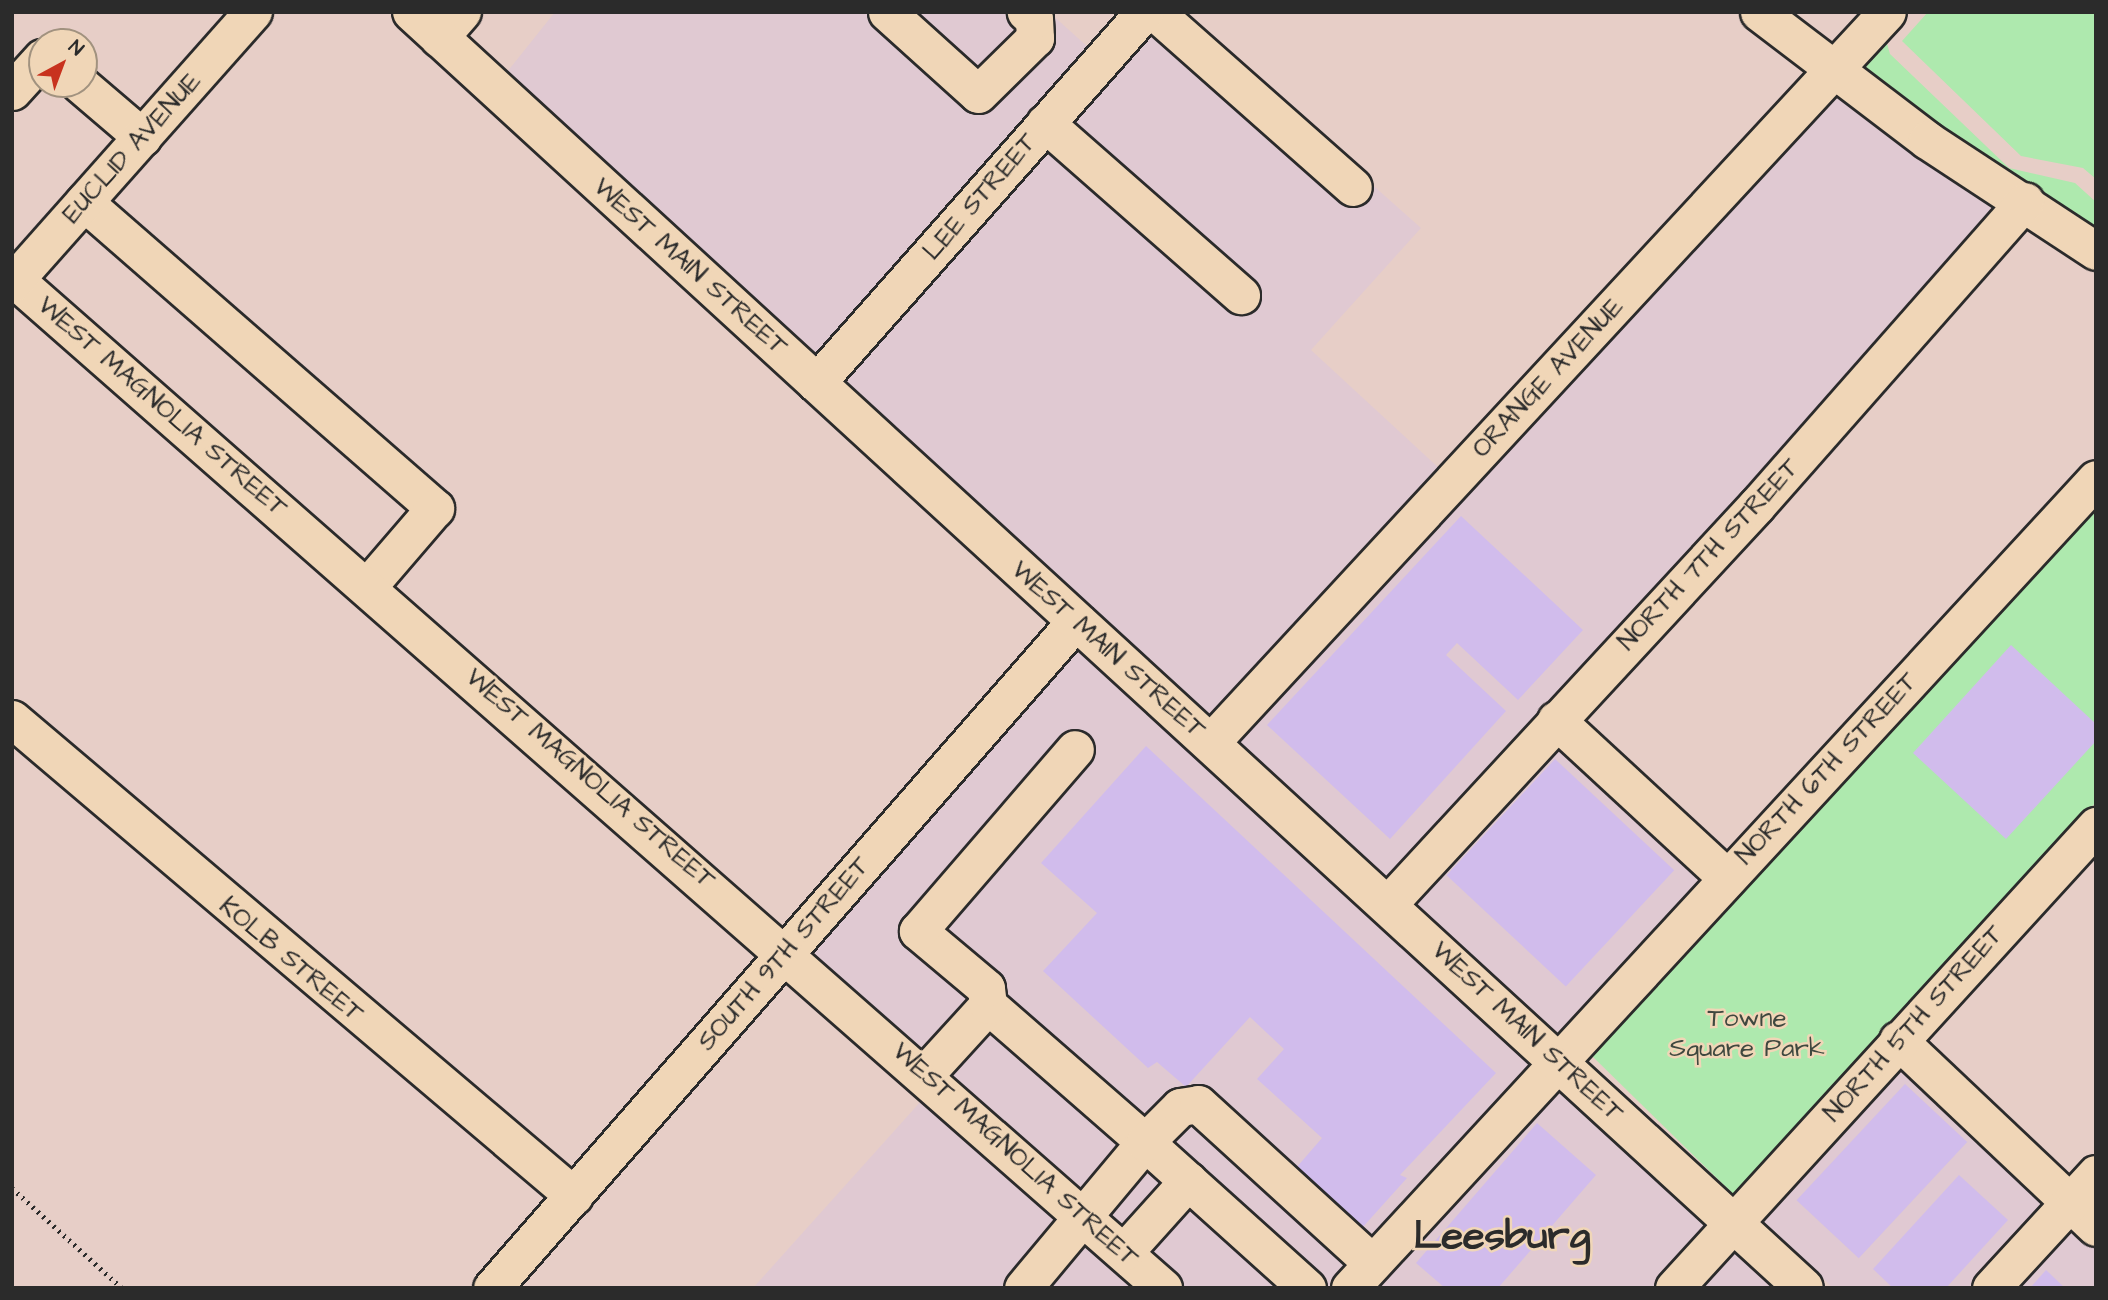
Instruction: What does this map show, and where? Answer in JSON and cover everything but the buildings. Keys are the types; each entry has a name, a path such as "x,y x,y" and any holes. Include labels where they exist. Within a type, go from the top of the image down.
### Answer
{"main road":[{"name":"WEST MAIN STREET","path":"412,12 451,25 816,383 1558,1059 1804,1288"}],"street":[{"name":"EUCLID AVENUE","path":"13,280 253,12"},
{"path":"887,12 978,94 1035,38 1034,19 1026,12"},
{"name":"LEE STREET","path":"816,383 1144,12"},
{"path":"1155,12 1353,187"},
{"path":"1759,12 1833,71 2096,251"},
{"name":"ORANGE AVENUE","path":"1210,743 1887,12"},
{"path":"12,91 28,73"},
{"path":"96,98 142,137"},
{"path":"1045,124 1241,295"},
{"name":"NORTH 7TH STREET","path":"1388,904 1757,505 2025,201"},
{"path":"84,202 435,508 368,586"},
{"name":"WEST MAGNOLIA STREET","path":"13,280 786,951 1087,1217 1163,1288"},
{"name":"NORTH 6TH STREET","path":"1361,1275 2096,479"},
{"name":"SOUTH 9TH STREET","path":"492,1288 1076,621"},
{"name":"KOLB STREET","path":"12,719 574,1196"},
{"path":"1556,720 1727,878"},
{"path":"1075,749 918,931 986,988 988,1005 1307,1288"},
{"name":"NORTH 5TH STREET","path":"1674,1288 1735,1224 1898,1040 2096,827"},
{"path":"925,1074 988,1005"},
{"path":"1898,1040 2096,1227"},
{"path":"1023,1288 1087,1217 1145,1142 1180,1108 1198,1104 1361,1275"},
{"path":"1991,1288 2096,1174"},
{"path":"1124,1252 1188,1181"}],"path":[{"path":"12,1188 122,1288"}],"shaded area":[{"path":"555,12 1049,12 1089,48 817,356 507,72"},
{"path":"1167,12 1178,12 1421,228 1311,350 1453,481 1839,65 2011,218 1569,722 1722,869 1571,1045 842,380"},
{"path":"1060,633 1775,1288 753,1288 940,1080 788,941"},
{"path":"1902,1041 2076,1200 2096,1179 2096,1288 1833,1288 1748,1209"}],"green space":[{"path":"1889,12 1908,12 1886,40 1890,54 2009,168 2075,183 2096,202 2096,245 1839,65"},
{"path":"1928,12 2096,12 2096,179 2083,168 2021,156 1902,41"},
{"name":"Towne Square Park","path":"2096,506 2096,802 1736,1197 1590,1054"}],"district":[{"name":"Leesburg","path":"1502,1237"}]}
